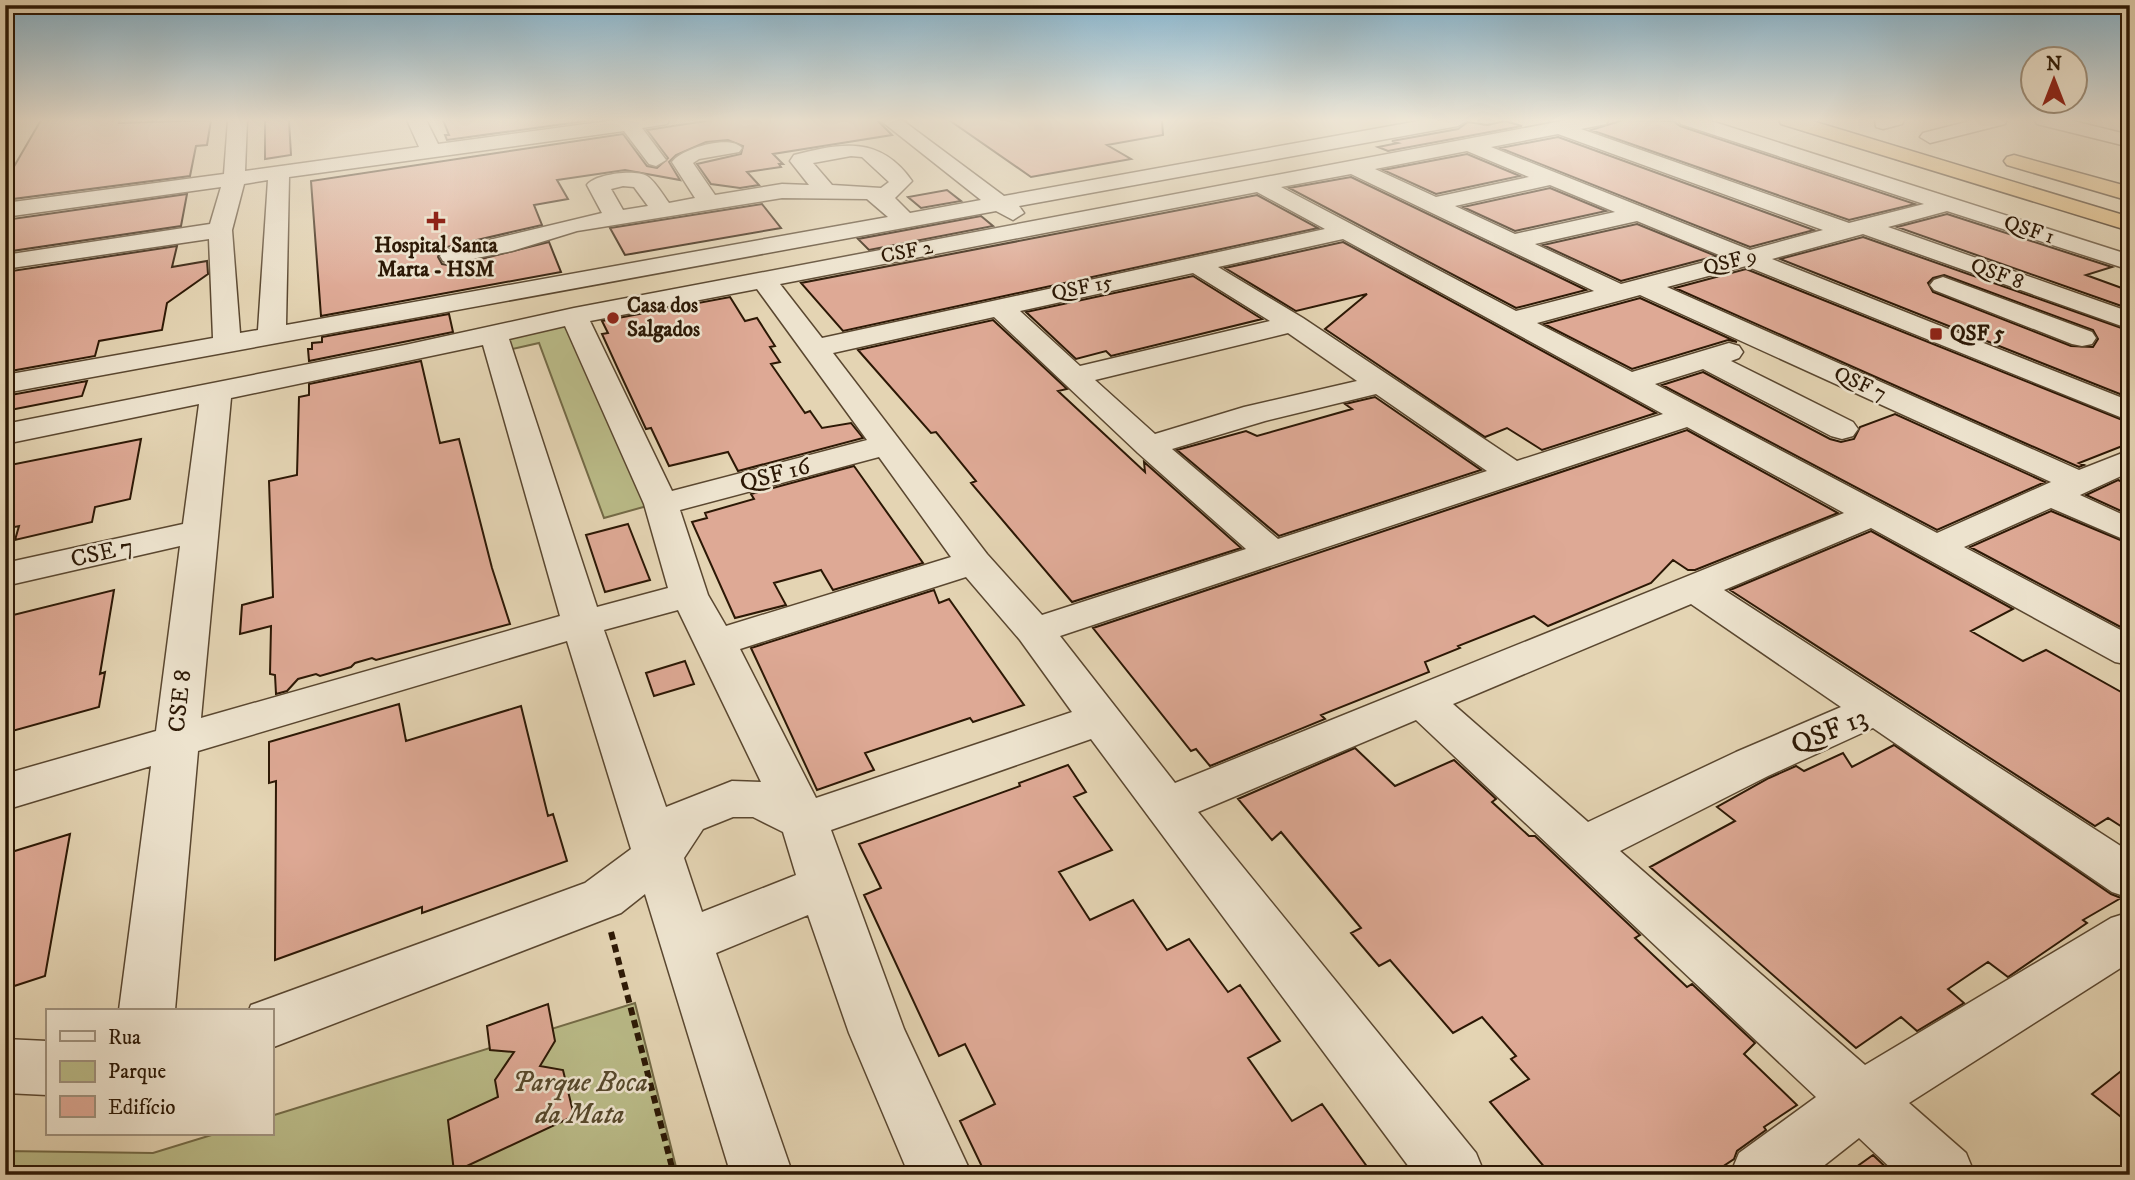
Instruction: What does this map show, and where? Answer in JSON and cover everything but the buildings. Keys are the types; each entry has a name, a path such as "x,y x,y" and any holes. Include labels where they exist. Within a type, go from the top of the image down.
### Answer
{"highway":[{"path":"1967,175 2130,224"},
{"path":"2063,175 2130,194"}],"street":[{"path":"227,344 220,230 234,175"},
{"path":"5,210 264,175"},
{"path":"272,336 279,175"},
{"path":"691,175 709,203"},
{"path":"765,175 782,191"},
{"path":"812,175 825,190"},
{"path":"856,175 910,220"},
{"path":"452,256 503,246 540,224 616,218 782,191 825,190 880,194 900,186 901,181 894,175"},
{"path":"962,175 1033,228"},
{"path":"5,434 574,316 759,272 910,220 1158,175"},
{"name":"CSF 2","path":"759,272 1033,228 1312,175"},
{"path":"1371,175 1512,242 1630,289"},
{"path":"1546,175 2130,412"},
{"name":"QSF 8","path":"1693,175 1993,272 2130,322"},
{"path":"1800,176 1804,175"},
{"name":"QSF 1","path":"1858,175 2130,263"},
{"path":"1432,205 1553,178"},
{"path":"616,218 598,185 623,180 640,181 664,211"},
{"path":"1735,190 1776,181"},
{"path":"1260,185 1693,415 2130,652"},
{"path":"1488,192 1572,229"},
{"name":"QSF 9","path":"1512,321 1948,204"},
{"path":"1512,242 1637,214"},
{"path":"5,262 220,230"},
{"name":"QSF 15","path":"817,348 1348,231"},
{"path":"711,263 716,278 759,272"},
{"path":"5,384 461,302 492,312 711,263 759,272 974,562 1034,631 1166,806 1454,1175"},
{"path":"1196,264 1293,324 1513,473"},
{"path":"1870,307 1993,272"},
{"name":"QSF 7","path":"1630,289 1764,340 1908,406 2066,489 2130,531"},
{"path":"1923,291 2082,338"},
{"path":"998,306 1149,446 1272,553"},
{"path":"574,316 661,504 689,595 716,643 804,821 824,886 877,1033 942,1175"},
{"path":"2006,362 2130,322"},
{"path":"1074,376 1293,324"},
{"path":"494,334 582,623 660,855 762,1175"},
{"path":"1631,382 1764,340"},
{"path":"1705,359 1842,429"},
{"path":"1149,446 1255,414 1381,384"},
{"name":"CSE 8","path":"147,1009 216,392"},
{"path":"1768,456 1908,406"},
{"path":"1034,631 1693,415"},
{"name":"QSF 16","path":"661,504 889,444"},
{"path":"1935,547 2130,460"},
{"path":"1166,806 1875,513"},
{"name":"CSE 7","path":"5,575 199,531"},
{"path":"716,643 974,562"},
{"path":"1696,589 1876,709"},
{"path":"5,792 176,745 582,623 689,595"},
{"path":"1420,699 1944,1175"},
{"name":"QSF 13","path":"1583,847 1752,764 1876,709 2130,878"},
{"path":"273,1022 603,898 660,855 677,826 687,816 732,799 759,799 804,821 1100,719"},
{"path":"688,941 824,886"},
{"path":"1761,1175 1861,1100 2130,934"},
{"path":"5,1066 46,1068"}],"path":[{"path":"603,898 674,1175"}],"green space":[{"path":"570,317 647,506 604,518 539,343 499,352 494,334"},
{"name":"Parque Boca da Mata","path":"635,1003 678,1175 5,1175 5,1151 153,1153 215,1134 273,1134 273,1115"}],"place":[{"name":"Hospital Santa Marta - HSM","path":"436,221"},
{"name":"Casa dos Salgados","path":"613,318"},
{"name":"QSF 5","path":"1936,334"}]}
